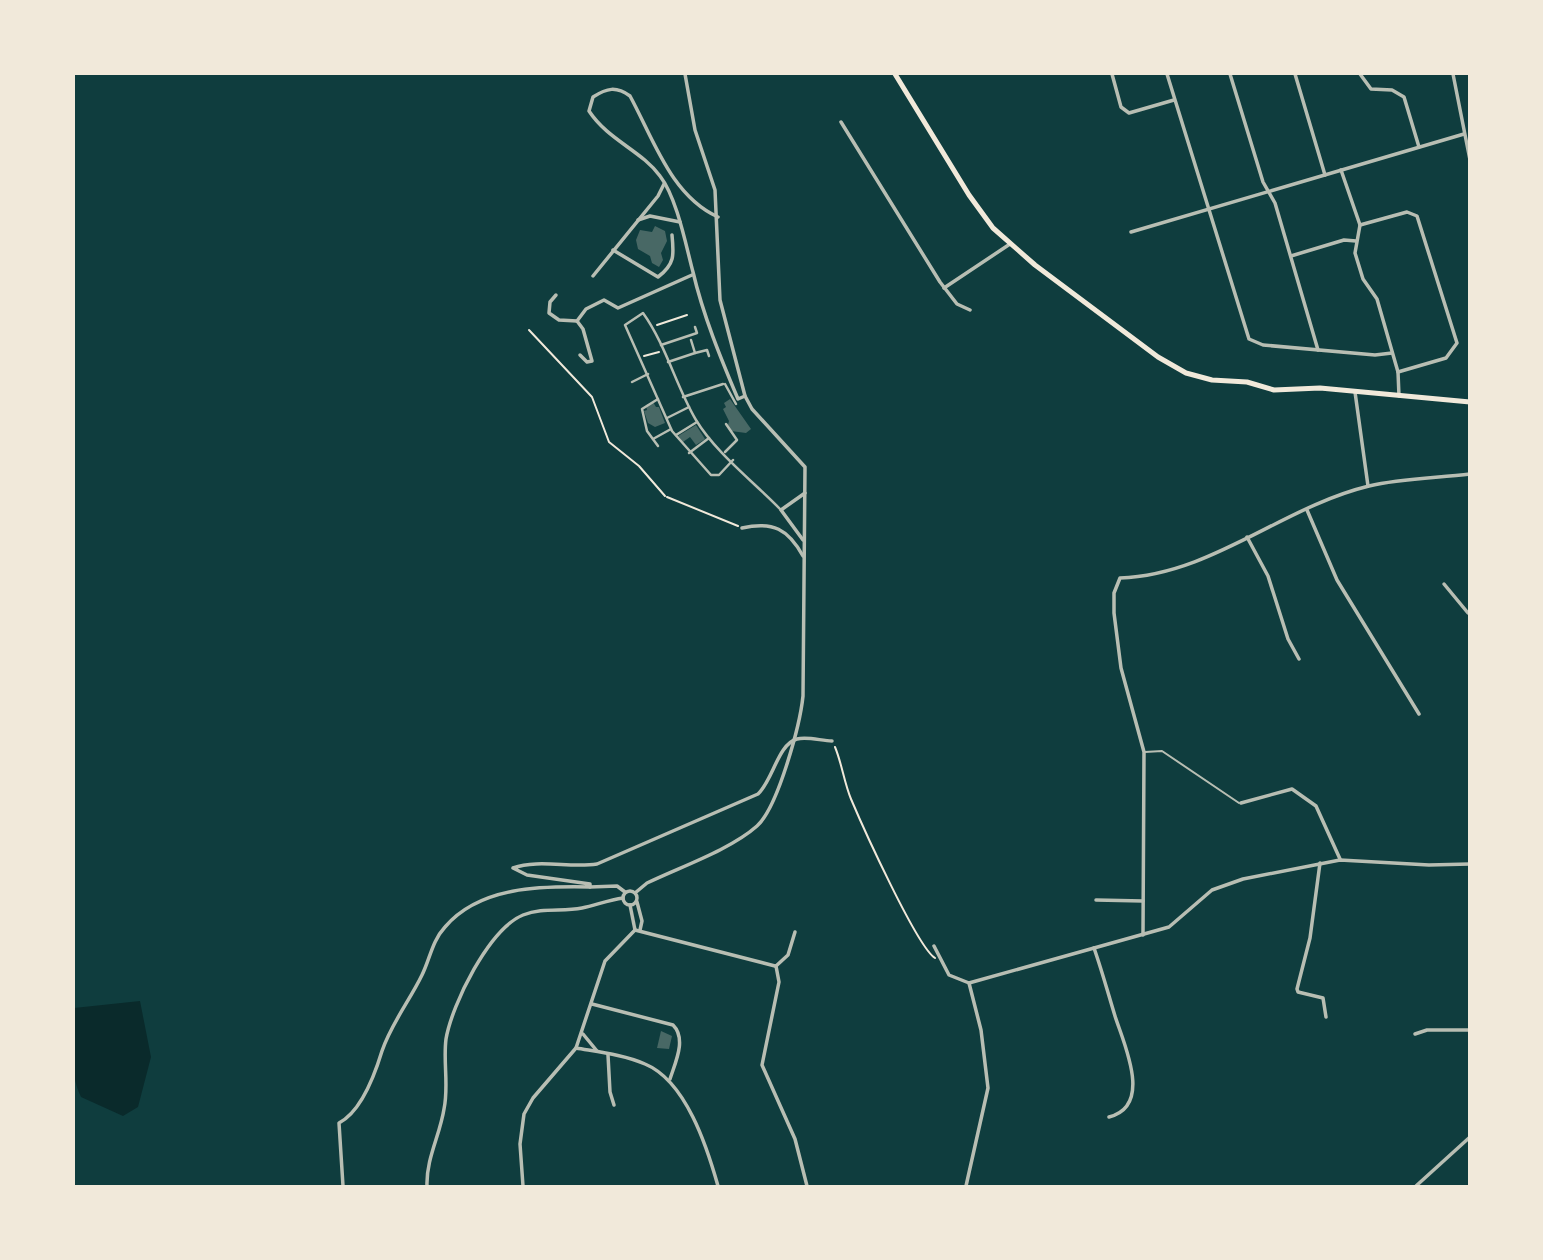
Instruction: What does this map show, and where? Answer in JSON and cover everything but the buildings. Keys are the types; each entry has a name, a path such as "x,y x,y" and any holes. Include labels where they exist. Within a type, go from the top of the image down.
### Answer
{"main road":[{"path":"895,74 969,195 1010,244 1158,357 1186,373 1212,380 1247,382 1275,390 1320,388 1469,402"}],"street":[{"path":"428,1186 429,1162 444,1108 444,1060 449,1022 455,1004 481,960 505,928 523,915 544,910 579,909 635,893 647,883 756,827 769,812 793,742 803,696 807,477 802,460 752,409 745,396 727,332 718,270 715,190 695,130 685,74"},
{"path":"1112,74 1121,107 1129,113 1175,100"},
{"path":"1167,74 1249,338 1263,345 1392,353"},
{"path":"1230,74 1268,191 1275,203 1318,350"},
{"path":"1295,74 1325,175"},
{"path":"1360,74 1371,89 1392,90 1404,97 1419,147"},
{"path":"1454,74 1469,160"},
{"path":"718,217 696,201 676,180 656,149 631,96 615,89 606,89 593,97 589,111 599,126 660,176 664,184 680,222 693,275 735,400"},
{"path":"841,122 944,288 957,304 970,310"},
{"path":"1131,232 1464,134"},
{"path":"1341,170 1360,225 1355,253 1362,275 1375,295 1398,372 1399,396"},
{"path":"593,276 664,184"},
{"path":"1360,225 1407,212 1417,216 1455,335 1457,343 1454,351 1446,358 1398,372"},
{"path":"638,220 650,216 680,222"},
{"path":"613,250 658,276 669,268 675,259 672,234"},
{"path":"1291,256 1344,240 1356,241"},
{"path":"944,288 1010,244"},
{"path":"577,321 586,309 604,300 618,308 693,275"},
{"path":"556,295 550,302 549,313 559,320 577,321 583,329 592,361 587,362 580,355"},
{"path":"733,460 719,475 711,475 689,453 666,419 625,325 643,313 653,326 680,393 697,422 795,525 804,542"},
{"path":"661,345 697,333 695,327"},
{"path":"691,340 695,353"},
{"path":"668,362 707,350 709,356"},
{"path":"632,382 648,374"},
{"path":"683,397 724,384 735,400"},
{"path":"1355,392 1368,486"},
{"path":"735,400 745,396"},
{"path":"658,446 642,409 659,401"},
{"path":"666,419 689,407"},
{"path":"676,436 697,422"},
{"path":"724,452 737,440 726,424"},
{"path":"653,439 671,429"},
{"path":"689,453 709,437"},
{"path":"1143,935 1144,752 1121,668 1114,613 1114,593 1120,578 1151,577 1185,568 1307,510 1368,486 1469,474"},
{"path":"781,510 805,493"},
{"path":"1307,510 1337,580 1419,714"},
{"path":"742,528 766,524 781,528 795,541 804,558"},
{"path":"1247,537 1268,576 1288,639 1299,659"},
{"path":"1444,584 1469,613 1469,620"},
{"path":"590,887 590,884 527,876 513,868 525,864 575,867 597,864 758,794 771,778 788,743 798,738 832,741"},
{"path":"1241,803 1292,789 1316,806 1340,860"},
{"path":"934,946 949,975 969,983 1168,927 1212,890 1243,879 1340,860 1429,865 1469,864"},
{"path":"1320,863 1310,938 1297,989 1298,992 1323,998 1326,1017"},
{"path":"343,1186 339,1123 348,1119 362,1097 386,1041 424,972 432,948 443,928 473,906 512,890 545,886 617,886 629,905 637,930"},
{"path":"523,1186 520,1144 524,1114 533,1098 576,1048 593,1004 605,961 637,930 642,921 635,893"},
{"path":"629,905 636,900"},
{"path":"1096,900 1143,901"},
{"path":"637,930 776,966"},
{"path":"776,966 788,955 795,932"},
{"path":"1094,948 1132,1065 1133,1087 1127,1104 1109,1116"},
{"path":"776,966 779,982 762,1065 795,1139 807,1186"},
{"path":"966,1186 988,1088 981,1030 969,983"},
{"path":"593,1004 673,1025 678,1030 680,1042 670,1079"},
{"path":"1415,1034 1427,1030 1469,1030"},
{"path":"583,1034 597,1052"},
{"path":"576,1048 647,1064 670,1079 683,1098 718,1186"},
{"path":"608,1055 610,1092 614,1105"},
{"path":"1416,1186 1469,1137"}],"lane":[{"path":"1144,752 1162,751 1241,803"}],"path":[{"path":"653,326 687,315"},
{"path":"529,330 592,397 610,442 639,466 666,497 742,528"},
{"path":"638,358 664,351"},
{"path":"832,741 852,801 911,924 928,954 941,962"}],"water":[{"path":"140,1001 151,1057 138,1107 123,1116 81,1097 73,1065 74,1008"}]}
